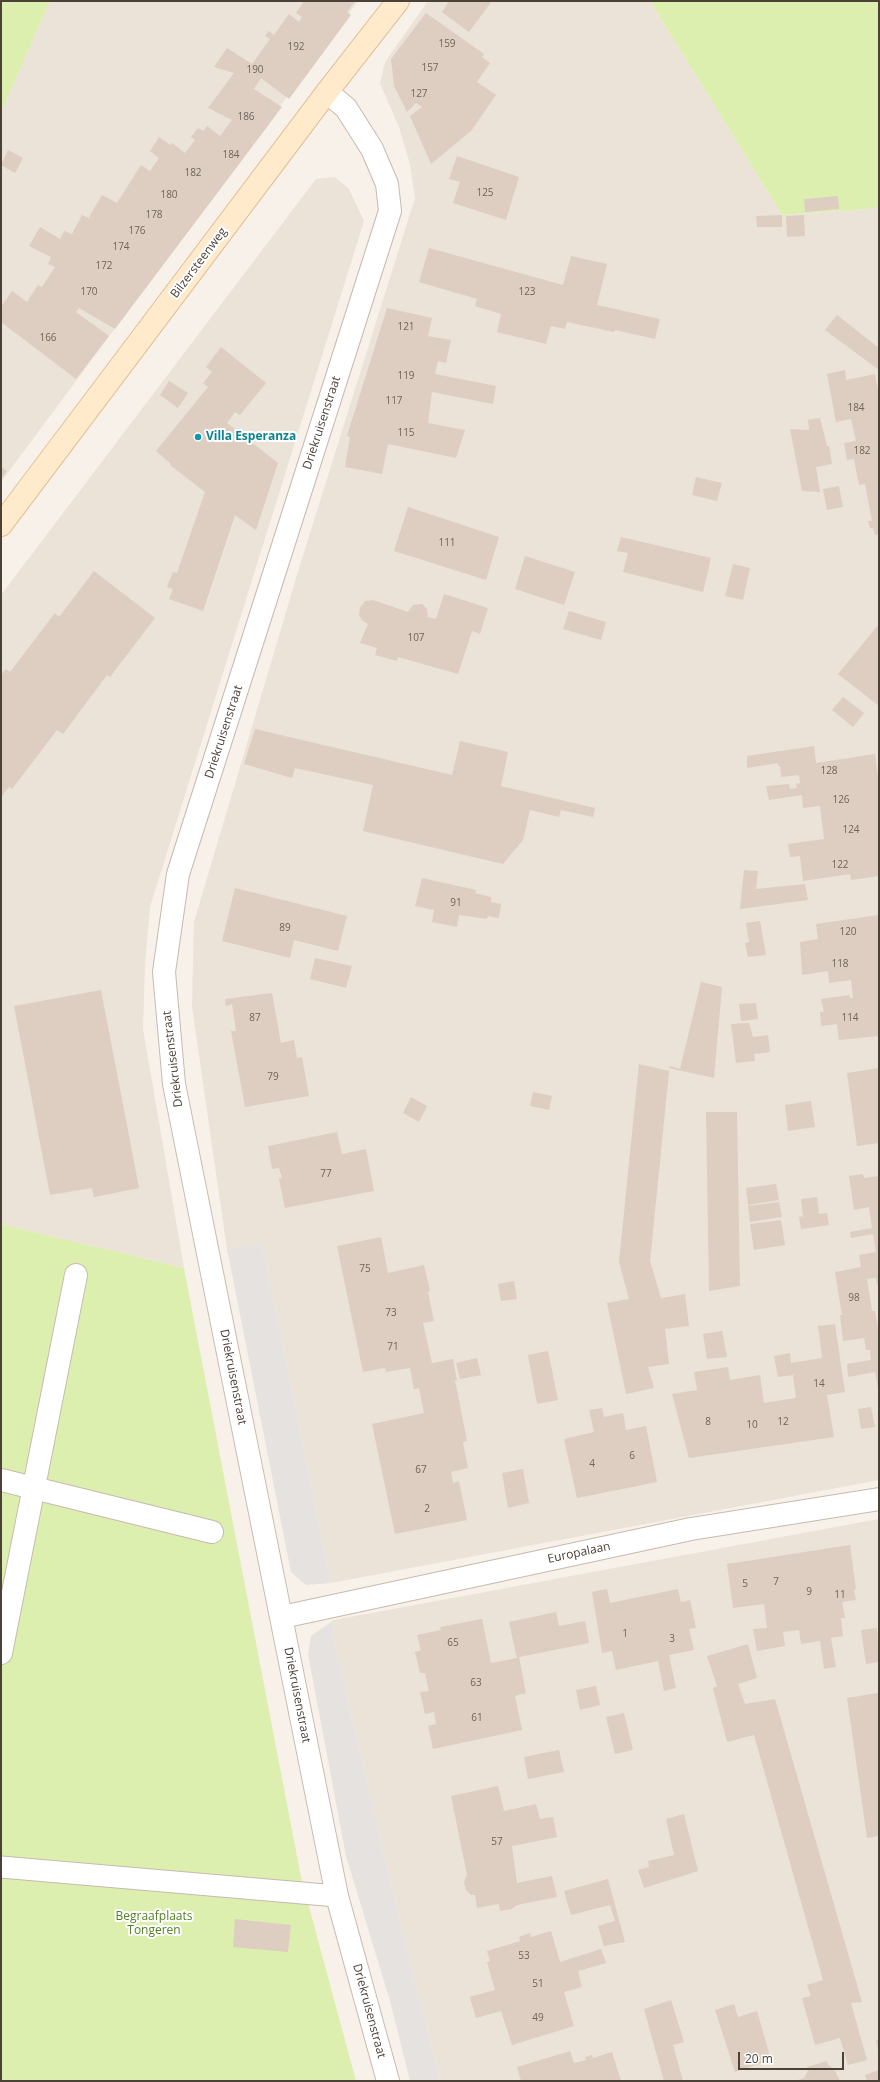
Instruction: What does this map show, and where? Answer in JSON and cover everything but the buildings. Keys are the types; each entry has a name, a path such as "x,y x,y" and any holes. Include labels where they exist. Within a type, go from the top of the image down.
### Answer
{"main road":[{"name":"Bilzersteenweg","path":"1,526 327,92 398,1"}],"street":[{"name":"Driekruisenstraat","path":"327,92 346,108 372,149 388,184 390,211 178,874 164,972 174,1084 337,1896 388,2081"},
{"path":"1,1653 76,1275"},
{"path":"1,1480 212,1532"},
{"name":"Europalaan","path":"282,1617 692,1529 879,1499"}],"lane":[{"path":"1,1867 337,1896"}],"shaded area":[{"path":"50,1 358,1 1,482 1,113"},
{"path":"428,1 650,1 782,215 879,208 879,1480 331,1583 262,1244 227,1249 192,1007 194,922 300,565 415,198 410,164 399,127 380,83 385,62"},
{"path":"335,177 349,189 364,221 150,907 145,964 143,1029 184,1268 1,1224 1,595 316,179"},
{"path":"262,1244 331,1583 306,1585 291,1572 227,1249"},
{"path":"879,1519 879,2081 440,2081 406,1947 333,1637 334,1620"},
{"path":"334,1620 333,1637 406,1947 440,2081 410,2081 390,2001 346,1856 308,1654 311,1636"}],"green space":[{"path":"1,1 50,1 1,113"},
{"path":"650,1 879,1 879,208 782,215"},
{"name":"Begraafplaats Tongeren","path":"1,1224 184,1268 301,1877 356,2081 1,2081"}],"place":[{"name":"Villa Esperanza","path":"198,437"}]}
